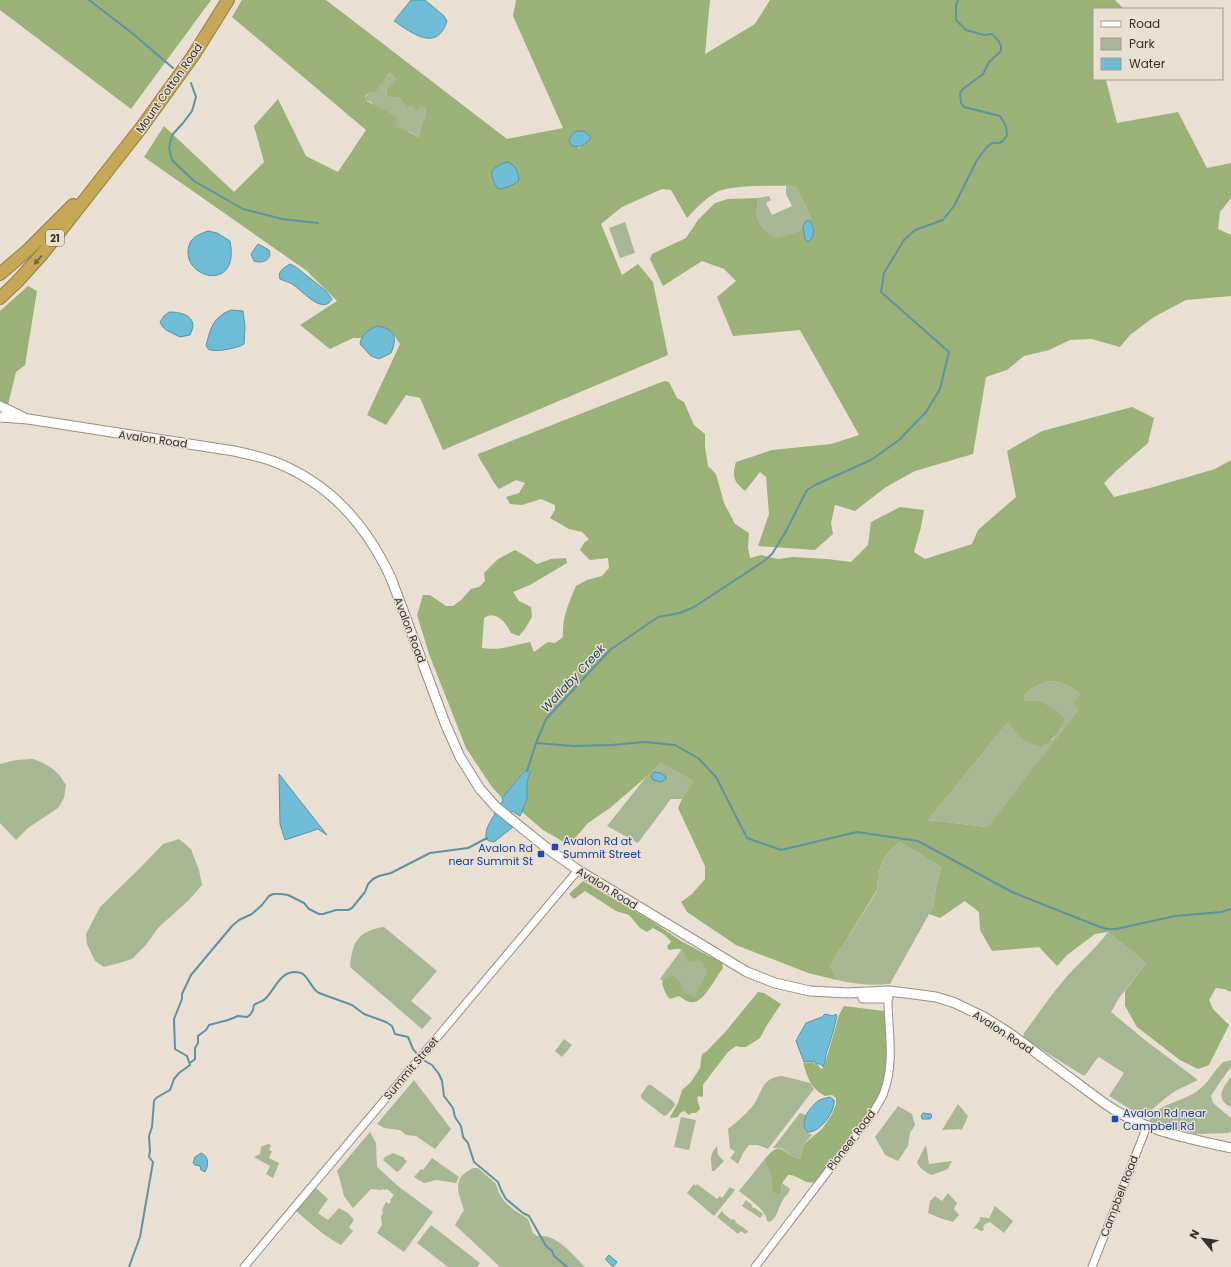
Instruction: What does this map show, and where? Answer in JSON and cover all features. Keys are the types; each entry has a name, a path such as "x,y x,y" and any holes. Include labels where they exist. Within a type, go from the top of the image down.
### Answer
{"highway":[{"name":"Mount Cotton Road","path":"0,298 30,268 65,226 141,128 180,75 228,0"},
{"name":"Mount Cotton Road","path":"0,274 105,174"}],"street":[{"name":"Avalon Road","path":"0,406 28,419"},
{"name":"Avalon Road","path":"0,417 28,419 234,451 259,457 293,470 330,494 361,526 381,557 445,723 460,756 480,789 496,807 542,844 578,870 747,972 775,983 838,998 888,995 906,992 936,997 972,1010 1008,1032 1121,1114 1147,1126 1183,1137 1231,1148"},
{"name":"Summit Street","path":"244,1267 578,870"},
{"name":"Pioneer Road","path":"755,1267 874,1111 884,1093 889,1073 891,1046 888,995"},
{"name":"Campbell Road","path":"1092,1267 1147,1126"}],"green space":[{"path":"0,0 211,0 131,109 0,10"},
{"path":"242,0 326,0 507,139 563,128 513,16 516,0 710,0 705,54 755,24 770,0 1115,0 1123,8 1093,8 1093,80 1106,80 1117,123 1178,112 1207,168 1231,163 1231,198 1220,212 1218,229 1231,235 1231,296 1186,300 1154,317 1130,335 1120,347 1092,339 1070,340 1049,350 1024,356 1007,370 986,377 973,454 915,471 886,487 855,511 835,505 831,523 833,534 815,550 758,546 769,514 766,477 760,472 745,491 734,478 736,462 772,450 831,444 859,435 800,330 733,336 717,297 736,281 724,269 702,261 663,286 650,259 652,254 686,238 698,220 715,203 728,199 758,198 758,219 765,230 775,237 779,238 800,231 805,221 811,219 796,186 754,186 722,190 707,199 687,218 671,190 662,189 622,207 601,224 622,275 638,264 653,282 668,355 443,450 420,398 406,395 386,425 367,415 400,344 392,332 377,326 361,338 353,338 330,349 300,325 337,301 307,271 144,157 164,126 234,192 264,162 254,126 278,99 306,156 338,172 366,130 232,17","holes":["391,73 396,79 386,91 387,96 400,98 404,105 408,108 410,105 417,110 421,105 426,106 425,120 422,122 419,137 395,127 397,118 365,100 367,95 375,92 389,74","583,131 589,140 579,148 569,140 574,132"]},
{"path":"391,73 396,79 387,91 386,95 400,98 404,105 410,105 416,108 421,105 426,105 425,120 422,122 419,137 410,132 395,128 371,102 365,100 369,93 372,93"},
{"path":"786,186 796,186 811,219 805,221 800,231 779,238 771,236 759,222 757,212 758,198 769,196 771,200 766,203 772,215 792,206 786,194"},
{"path":"625,222 635,253 620,258 609,228"},
{"path":"28,286 37,291 25,365 16,372 8,405 0,401 0,311"},
{"path":"664,381 669,382 677,398 684,402 694,425 705,434 705,447 708,466 716,474 724,503 735,524 749,533 748,547 750,558 761,555 778,559 793,557 851,562 868,545 871,522 900,507 924,510 914,552 925,559 972,544 978,530 1016,497 1007,451 1042,431 1132,407 1154,418 1148,443 1104,483 1114,497 1215,469 1231,460 1231,992 1216,988 1209,1000 1213,1009 1229,1025 1209,1065 1198,1069 1180,1060 1137,1027 1125,1006 1125,991 1146,963 1108,932 1095,934 1067,955 1057,966 1039,947 992,951 980,930 979,912 965,901 940,918 929,914 933,907 941,867 900,842 889,851 882,863 877,890 830,966 837,980 808,973 736,945 687,912 681,902 692,894 705,879 705,866 678,808 693,781 661,763 610,808 588,823 569,845 543,830 521,811 527,799 527,782 530,772 527,769 502,798 492,787 466,748 429,654 417,615 423,595 430,595 446,606 453,606 471,589 479,587 485,581 484,573 498,559 515,550 537,564 551,559 566,558 567,563 530,585 513,592 519,601 531,607 532,617 519,636 511,633 504,622 497,616 493,615 484,618 482,648 500,648 530,642 534,652 548,642 555,643 563,637 568,605 576,586 587,580 602,576 609,568 608,558 590,560 580,550 584,543 589,539 582,532 569,529 550,518 555,510 555,505 541,499 522,505 510,504 506,497 519,493 525,483 516,480 499,489 480,460 478,454","holes":["1047,681 1065,684 1081,694 1074,703 1079,710 987,827 928,820 1009,721 1015,731 1022,738 1041,747 1049,742 1061,729 1065,720 1062,715 1040,701 1024,701 1024,696 1031,689"]},
{"path":"1047,681 1065,684 1081,694 1080,710 987,827 928,820 1009,721 1052,740 1061,729 1065,720 1031,701 1024,701 1024,696 1031,689"},
{"path":"33,759 49,766 59,775 66,785 64,798 58,808 28,828 16,840 0,823 0,764 16,760"},
{"path":"661,763 693,781 682,799 671,799 638,843 607,826 646,777"},
{"path":"179,839 191,849 199,870 202,885 189,900 158,928 146,945 132,959 104,967 95,961 87,944 86,934 100,907 163,844"},
{"path":"900,842 941,867 933,907 890,984 877,985 850,983 837,980 830,966 877,891 882,863 889,851"},
{"path":"583,881 650,920 681,941 722,963 723,968 709,990 700,1000 689,1002 679,996 670,999 662,983 663,980 673,976 681,983 684,993 691,994 695,997 707,972 703,962 699,960 688,962 683,950 668,949 667,946 671,942 663,934 653,928 647,932 640,928 629,915 616,911 585,891 574,899 569,894"},
{"path":"384,927 437,971 411,1001 432,1018 422,1029 350,967 352,951 358,939 368,931"},
{"path":"1108,932 1146,963 1119,998 1111,1012 1198,1080 1168,1096 1143,1117 1109,1096 1124,1073 1099,1057 1084,1076 1023,1038 1024,1033 1059,986"},
{"path":"684,946 720,967 696,1000 660,979"},
{"path":"758,992 764,993 781,1004 760,1038 746,1047 736,1046 728,1052 703,1085 703,1095 702,1097 698,1096 700,1109 696,1113 689,1115 684,1111 680,1113 678,1117 671,1118 670,1117 678,1103 682,1090 691,1082 700,1068 702,1054 706,1052 726,1031"},
{"path":"844,1006 884,1011 888,1044 887,1073 883,1088 871,1109 815,1182 811,1183 795,1176 788,1175 782,1183 781,1191 778,1195 772,1191 771,1175 764,1160 770,1153 778,1148 800,1159 804,1144 822,1129 832,1114 836,1104 836,1098 832,1095 825,1096 813,1086 808,1078 803,1063 814,1062 814,1064 818,1065 821,1069 824,1067 839,1015"},
{"path":"564,1039 572,1045 562,1057 555,1051"},
{"path":"1231,1060 1231,1067 1211,1096 1213,1103 1231,1118 1231,1131 1229,1133 1196,1134 1150,1121 1150,1118 1160,1109 1196,1092 1204,1085 1223,1062"},
{"path":"782,1076 810,1083 814,1089 768,1149 758,1145 749,1145 738,1164 730,1158 735,1152 730,1148 728,1129 751,1108 762,1088 769,1080"},
{"path":"1231,1077 1231,1107 1223,1100 1222,1093 1225,1085"},
{"path":"414,1080 451,1129 435,1149 416,1136 406,1135 400,1130 384,1128 377,1124"},
{"path":"648,1085 651,1085 674,1102 675,1105 667,1115 664,1116 641,1098 641,1095"},
{"path":"958,1104 968,1116 962,1130 942,1130"},
{"path":"898,1106 912,1114 915,1125 910,1133 908,1146 898,1161 885,1155 875,1137"},
{"path":"800,1113 806,1115 804,1124 805,1131 812,1135 804,1144 800,1159 792,1156 781,1148 773,1148"},
{"path":"681,1117 696,1120 689,1150 674,1147"},
{"path":"370,1132 376,1143 377,1167 398,1186 433,1212 404,1252 377,1233 382,1225 382,1210 386,1202 389,1204 394,1195 387,1189 371,1189 353,1208 344,1196 337,1171"},
{"path":"268,1144 271,1145 269,1150 272,1151 269,1158 279,1163 273,1178 266,1174 270,1166 254,1157 260,1154 261,1147"},
{"path":"926,1145 929,1164 952,1161 948,1169 932,1175 925,1172 921,1168 917,1162"},
{"path":"717,1146 718,1155 724,1161 714,1171 712,1171 712,1155"},
{"path":"393,1153 405,1158 404,1159 407,1161 397,1172 383,1160 385,1157"},
{"path":"432,1158 459,1177 456,1183 436,1180 424,1183 414,1177 421,1169 423,1170"},
{"path":"764,1160 771,1175 772,1191 781,1191 782,1183 790,1189 781,1203 775,1217 770,1222 767,1221 764,1213 760,1209 739,1191"},
{"path":"473,1168 478,1168 496,1184 504,1201 528,1219 533,1233 537,1236 551,1238 558,1242 585,1267 500,1267 455,1225 464,1210 458,1191 459,1181 466,1172"},
{"path":"694,1184 696,1186 697,1184 717,1199 720,1196 722,1198 730,1187 735,1190 714,1216 687,1193"},
{"path":"315,1187 328,1199 318,1213 328,1220 339,1208 348,1213 354,1220 349,1227 353,1231 341,1245 323,1233 295,1210"},
{"path":"948,1193 957,1203 954,1209 959,1215 953,1222 928,1213 930,1201 935,1196 942,1201"},
{"path":"746,1200 752,1205 752,1207 763,1214 760,1218 742,1206"},
{"path":"995,1206 1013,1221 1004,1233 990,1222 985,1224 983,1227 984,1230 981,1231 976,1228 973,1229 980,1220 980,1217 989,1218"},
{"path":"722,1211 748,1231 747,1233 745,1234 741,1231 738,1234 717,1217"},
{"path":"431,1225 480,1263 477,1267 448,1267 417,1243"}],"water":[{"path":"411,0 425,0 444,16 447,21 443,31 437,36 424,38 408,31 394,21"},
{"path":"574,132 586,132 591,137 582,146 577,147 571,145 569,140"},
{"path":"508,162 516,169 519,180 510,186 498,189 493,180 492,170 501,164"},
{"path":"809,220 812,225 813,235 808,242 805,239 803,226 805,222"},
{"path":"208,231 217,233 230,241 231,257 227,268 221,274 212,276 203,274 195,268 190,261 188,251 190,243 194,238"},
{"path":"258,244 269,250 270,253 268,259 260,262 254,261 251,254"},
{"path":"290,264 296,267 326,291 332,299 323,305 312,300 292,284 280,279 280,272 283,268"},
{"path":"231,310 243,311 245,327 244,344 228,349 209,350 206,346 213,324 220,316"},
{"path":"169,312 181,313 191,319 193,326 190,335 180,337 166,330 162,326 160,322"},
{"path":"377,326 388,329 394,338 391,353 379,359 371,356 360,344 366,333"},
{"path":"527,769 530,772 527,782 527,799 520,816 512,811 506,821 513,827 494,842 489,841 486,839 486,832 488,825 495,814 494,810 503,801 502,798"},
{"path":"654,772 661,773 666,777 666,779 661,782 653,780 651,776"},
{"path":"279,774 327,835 318,829 285,840 280,824"},
{"path":"825,1014 833,1016 836,1014 837,1016 823,1067 820,1064 816,1064 814,1061 804,1062 796,1041 806,1023 822,1017"},
{"path":"830,1097 834,1100 834,1105 830,1115 817,1129 812,1132 807,1132 804,1124 808,1111 818,1101"},
{"path":"923,1113 931,1114 932,1117 930,1119 922,1119 921,1116"},
{"path":"201,1153 206,1156 208,1161 205,1172 201,1170 200,1166 193,1163 195,1157"},
{"path":"609,1255 617,1262 613,1267 606,1260"}],"waterway":[{"path":"89,0 132,33 173,68"},
{"name":"Wallaby Creek","path":"527,771 546,719 610,650 658,617 680,613 694,607 764,561 772,554 785,533 807,490 871,460 899,440 926,412 940,389 949,352 881,292 884,273 904,240 915,230 943,220 954,206 977,160 987,147 992,143 999,143 1003,141 1007,135 1006,126 1000,116 964,107 961,103 960,93 983,74 989,62 1001,51 1001,46 999,41 992,34 984,35 966,30 956,20 956,6 958,0"},
{"path":"191,83 196,97 192,111 172,135 169,148 172,160 194,181 243,209 282,219 318,223"},
{"path":"536,743 573,746 645,742 675,745 698,758 716,777 747,838 781,850 857,832 918,841 1012,892 1107,929 1116,929 1175,916 1221,912 1231,909"},
{"name":"Wallaby Creek","path":"129,1267 140,1237 153,1162 149,1157 149,1136 152,1127 154,1101 156,1098 170,1090 174,1079 179,1073 190,1065 187,1056 175,1049 174,1019 182,999 182,994 191,975 232,926 239,920 252,914 269,896 273,894 288,895 304,903 309,909 319,914 336,910 348,910 352,908 365,892 368,884 373,879 391,873 430,853 468,848 487,838"},
{"path":"190,1063 195,1059 195,1048 198,1043 198,1036 206,1030 209,1025 238,1016 247,1017 253,1010 254,1005 263,1001 285,975 294,972 303,974 319,993 352,1005 364,1014 386,1022 392,1026 395,1034 408,1037 417,1054"},
{"path":"425,1061 432,1065 439,1074 442,1081 444,1096 453,1108 455,1117 461,1126 463,1137 468,1143 474,1162 498,1182 506,1199 529,1216 546,1246 552,1251 554,1256 567,1267"}],"place":[{"name":"Avalon Rd at Summit Street","path":"555,847"},
{"name":"Avalon Rd near Summit St","path":"541,854"},
{"name":"Avalon Rd near Campbell Rd","path":"1115,1119"}]}
